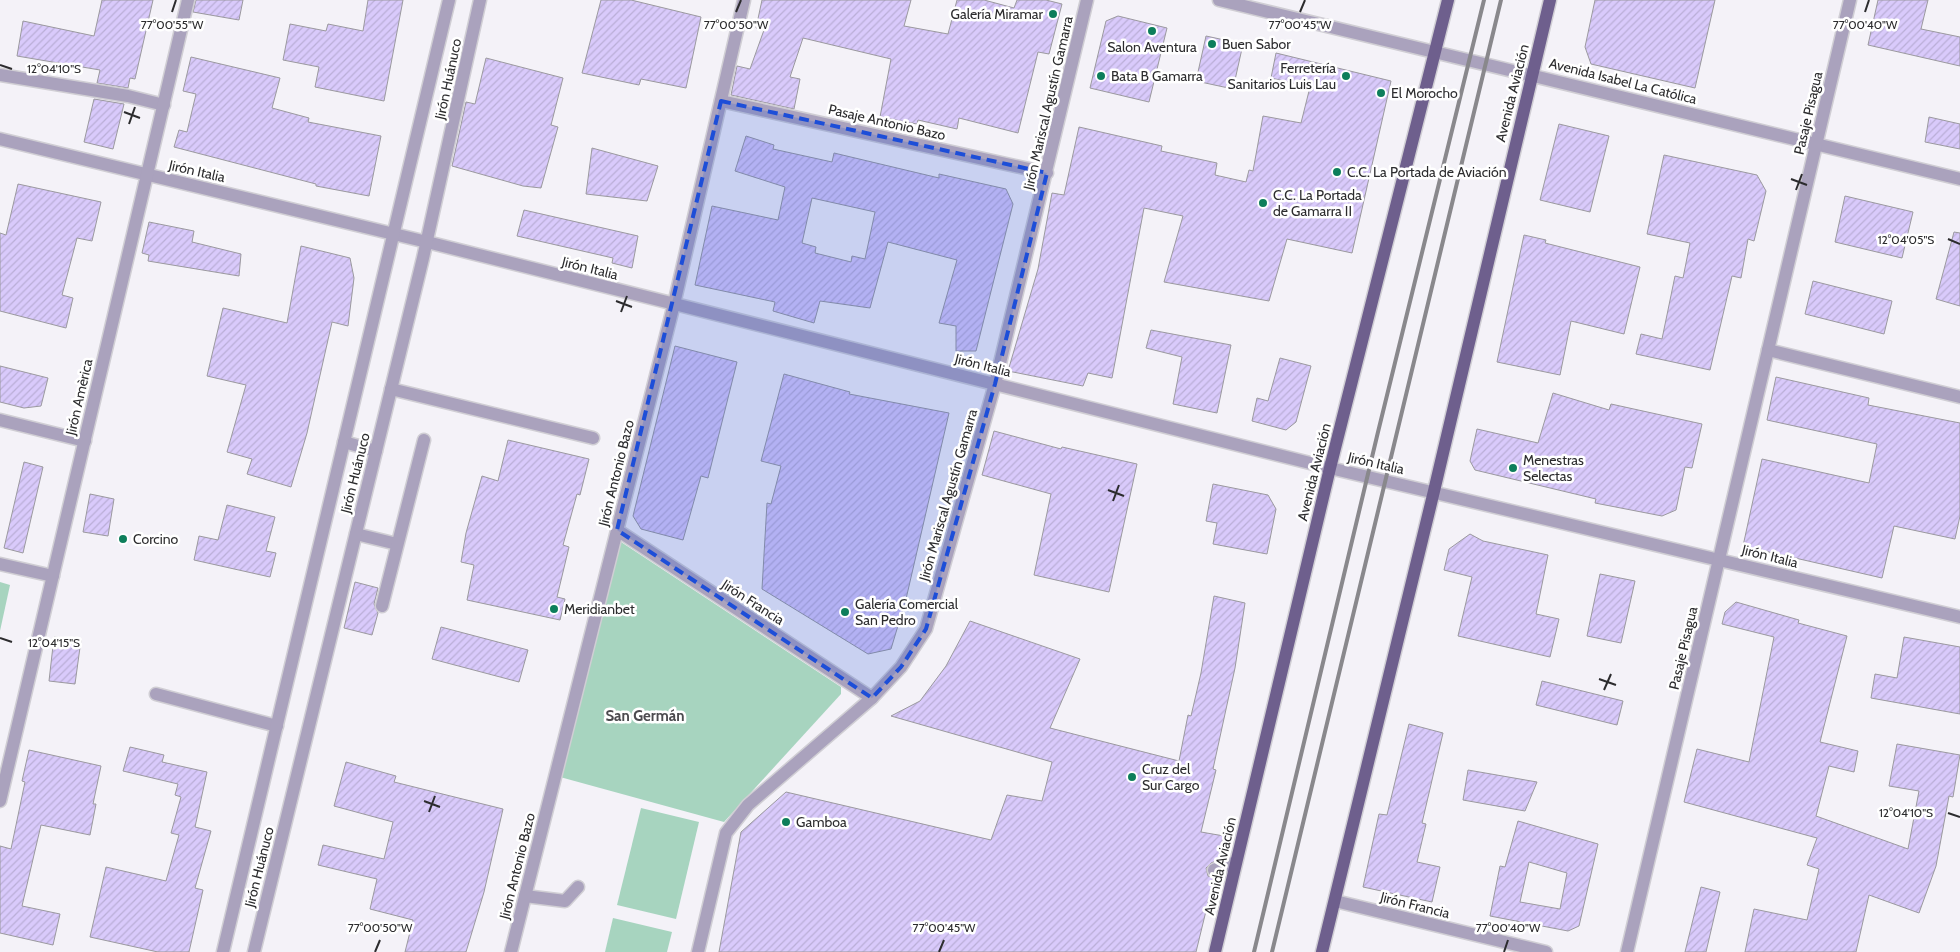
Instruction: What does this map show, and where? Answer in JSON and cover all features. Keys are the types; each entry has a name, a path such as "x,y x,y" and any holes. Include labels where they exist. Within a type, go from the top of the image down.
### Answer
{"main road":[{"name":"Avenida Aviación","path":"1215,952 1330,468 1448,0"},
{"name":"Avenida Aviación","path":"1322,952 1434,491 1550,0"}],"street":[{"name":"Jirón Amèrica","path":"0,801 188,0"},
{"name":"Jirón Huánuco","path":"223,952 449,0"},
{"name":"Jirón Huánuco","path":"254,952 427,242 480,0"},
{"name":"Jirón Antonio Bazo","path":"511,952 674,304 744,0"},
{"name":"Jirón Mariscal Agustín Gamarra","path":"698,952 726,833 748,805 872,698 902,667 926,629 995,384 1087,0"},
{"name":"Avenida Isabel La Católica","path":"1219,0 1960,179"},
{"name":"Pasaje Pisagua","path":"1627,952 1850,0"},
{"path":"0,75 128,96 164,105"},
{"name":"Pasaje Antonio Bazo","path":"721,101 1047,173"},
{"name":"Jirón Italia","path":"0,139 427,242 1330,468 1434,491 1960,617"},
{"path":"1768,350 1960,397"},
{"path":"391,389 593,438"},
{"path":"0,420 84,441"},
{"path":"382,606 424,440"},
{"path":"344,442 376,451"},
{"name":"Jirón Francia","path":"617,530 872,698"},
{"path":"356,534 398,544"},
{"path":"0,564 53,576"},
{"path":"156,694 277,726"},
{"path":"1214,870 1236,862"},
{"path":"525,896 565,901 578,888"},
{"name":"Jirón Francia","path":"1334,901 1546,952"}],"highlighted area":[{"path":"721,101 1047,173 995,384 926,629 901,667 872,698 617,530"}],"green space":[{"path":"618,540 841,687 841,694 724,822 560,777"},
{"path":"0,582 10,585 0,631"},
{"path":"641,808 699,822 676,919 617,905"},
{"path":"613,918 672,932 667,952 605,952"}],"building":[{"path":"102,0 153,0 135,79 130,78 128,88 97,83 100,70 17,56 23,21 94,36"},
{"path":"196,0 243,0 239,20 193,12"},
{"path":"368,0 403,0 384,101 315,87 319,67 283,60 290,24 326,31 328,24 363,31"},
{"path":"601,0 631,0 701,17 686,88 641,79 639,85 582,73"},
{"path":"762,0 911,0 904,26 948,34 957,0 984,0 1014,8 1017,0 1046,0 1062,4 1049,54 1038,52 1018,133 959,118 957,129 918,120 917,124 880,117 891,59 803,38 790,77 800,79 794,109 731,95 737,66 750,69 764,30 756,28"},
{"path":"1595,0 1715,0 1695,88 1591,64 1585,47"},
{"path":"1878,0 1928,0 1921,29 1960,37 1960,66 1868,45"},
{"path":"1118,16 1167,28 1149,102 1090,88 1106,21"},
{"path":"1206,36 1243,44 1233,89 1196,81"},
{"path":"1276,53 1391,81 1352,253 1287,239 1269,301 1164,282 1183,216 1144,208 1112,378 1088,373 1083,386 1008,371 1038,269 1052,193 1064,195 1079,127 1162,146 1161,151 1217,163 1215,175 1246,182 1249,170 1253,171 1263,116 1301,123 1310,87 1271,78"},
{"path":"191,57 280,78 272,108 309,118 308,122 381,136 369,196 316,186 316,184 174,147 179,130 187,132 196,94 183,91"},
{"path":"486,58 563,78 551,125 558,127 541,188 523,186 452,166 466,102 475,104"},
{"path":"94,99 124,104 113,149 84,142"},
{"path":"1929,117 1960,124 1960,149 1925,142"},
{"path":"1559,124 1609,136 1590,212 1540,200"},
{"path":"746,136 774,145 773,149 832,162 834,153 939,178 939,174 1006,189 1013,204 976,351 956,351 956,326 939,323 957,260 888,242 870,308 820,301 814,323 773,311 775,302 695,285 712,206 778,220 785,187 735,171","holes":["812,198 875,212 865,259 852,256 851,262 815,253 816,247 802,243"]},
{"path":"592,148 658,166 647,201 586,194"},
{"path":"1664,155 1757,175 1766,191 1754,241 1748,239 1741,278 1732,276 1710,370 1636,354 1641,334 1662,339 1675,276 1683,278 1690,243 1647,234"},
{"path":"18,184 101,202 92,241 77,238 62,295 73,298 66,328 0,311 0,233 6,235"},
{"path":"1845,196 1913,212 1902,258 1835,242"},
{"path":"524,210 638,236 632,268 612,263 613,258 517,236"},
{"path":"149,222 194,231 192,242 241,254 239,276 148,261 149,255 142,253"},
{"path":"1954,232 1960,233 1960,306 1936,299"},
{"path":"1524,235 1546,240 1545,243 1640,267 1624,334 1571,321 1560,375 1497,362"},
{"path":"301,246 350,258 354,278 348,326 332,322 307,433 291,487 247,474 252,459 227,452 246,385 207,376 223,308 287,323"},
{"path":"1813,281 1892,301 1884,334 1805,314"},
{"path":"1151,330 1231,345 1217,413 1173,404 1182,357 1146,348"},
{"path":"675,346 737,362 708,478 701,476 683,540 641,529 633,516"},
{"path":"1280,358 1311,366 1296,422 1286,430 1252,421 1257,398 1268,401"},
{"path":"0,366 48,378 41,406 24,408 0,402"},
{"path":"784,374 850,392 849,394 949,413 906,599 891,649 868,654 762,589 767,503 771,504 781,466 761,461"},
{"path":"1776,377 1869,398 1868,405 1960,423 1960,516 1955,539 1894,526 1882,578 1743,546 1762,459 1869,483 1877,444 1767,420"},
{"path":"1553,393 1609,410 1611,404 1702,424 1692,468 1685,467 1676,510 1662,516 1595,503 1596,499 1475,470 1470,461 1477,429 1538,443"},
{"path":"994,431 1061,449 1062,447 1137,464 1109,592 1034,575 1051,494 982,475"},
{"path":"508,440 589,459 580,495 577,494 563,545 569,547 557,597 565,599 560,620 467,600 474,565 461,562 466,533 482,476 498,481"},
{"path":"24,462 43,467 23,553 4,548"},
{"path":"1213,484 1268,495 1276,509 1267,554 1213,544 1217,523 1206,521"},
{"path":"90,494 114,499 108,536 83,532"},
{"path":"227,505 275,517 266,551 276,553 270,577 194,560 199,536 218,540"},
{"path":"1470,534 1483,541 1548,555 1536,614 1559,619 1550,657 1458,636 1472,577 1444,570 1449,549"},
{"path":"1600,574 1635,581 1621,643 1587,636"},
{"path":"355,582 378,588 374,604 378,613 372,635 344,628"},
{"path":"1214,596 1245,603 1235,668 1213,769 1216,770 1201,832 1224,836 1218,860 1206,868 1208,876 1214,878 1196,952 719,952 741,832 786,792 991,840 1007,795 1042,801 1052,762 891,716 920,701 946,666 970,621 1080,659 1050,728 1179,761 1188,715 1191,716 1201,673"},
{"path":"1736,602 1799,620 1798,623 1847,636 1820,742 1858,751 1854,772 1829,766 1816,816 1908,849 1919,791 1889,786 1897,744 1960,755 1953,797 1949,796 1936,866 1919,913 1869,895 1856,952 1745,952 1754,909 1807,920 1819,869 1807,865 1817,838 1684,802 1697,749 1749,762 1774,637 1722,624 1725,612"},
{"path":"441,627 528,650 519,682 432,659"},
{"path":"54,637 81,640 75,684 49,681"},
{"path":"1904,637 1960,647 1960,714 1871,698 1875,674 1897,678"},
{"path":"1542,681 1623,701 1617,725 1536,705"},
{"path":"1409,724 1443,733 1422,823 1426,824 1417,862 1440,867 1432,902 1363,887 1379,814 1387,815"},
{"path":"130,747 164,755 162,762 207,772 195,827 211,831 195,888 203,890 189,952 158,952 90,937 106,867 166,881 179,835 171,833 181,797 175,795 178,784 123,771"},
{"path":"29,750 101,766 93,804 96,804 90,835 41,825 22,906 60,914 53,945 0,933 0,846 11,849 25,782 22,781"},
{"path":"346,762 396,776 394,782 503,809 484,892 466,952 405,952 413,920 370,909 377,879 318,865 323,845 384,859 393,822 334,806"},
{"path":"1468,770 1537,782 1525,811 1463,800"},
{"path":"1518,821 1598,844 1579,926 1568,931 1490,916 1500,866 1505,867","holes":["1529,862 1567,873 1560,909 1520,902"]},
{"path":"1701,887 1720,892 1706,952 1685,952"}],"railway":[{"path":"1254,952 1378,432 1484,0"},
{"path":"1272,952 1501,0"}],"place":[{"name":"Galería Miramar","path":"1053,14"},
{"name":"Salon Aventura","path":"1152,31"},
{"name":"Buen Sabor","path":"1212,44"},
{"name":"Bata B Gamarra","path":"1101,76"},
{"name":"Ferretería Sanitarios Luis Lau","path":"1346,76"},
{"name":"El Morocho","path":"1381,93"},
{"name":"C.C. La Portada de Aviación","path":"1337,172"},
{"name":"C.C. La Portada de Gamarra II","path":"1263,203"},
{"name":"Menestras Selectas","path":"1513,468"},
{"name":"Corcino","path":"123,539"},
{"name":"Meridianbet","path":"554,609"},
{"name":"Galería Comercial San Pedro","path":"845,612"},
{"name":"Cruz del Sur Cargo","path":"1132,777"},
{"name":"Gamboa","path":"786,822"}],"district":[{"name":"San Germán","path":"645,716"}]}
